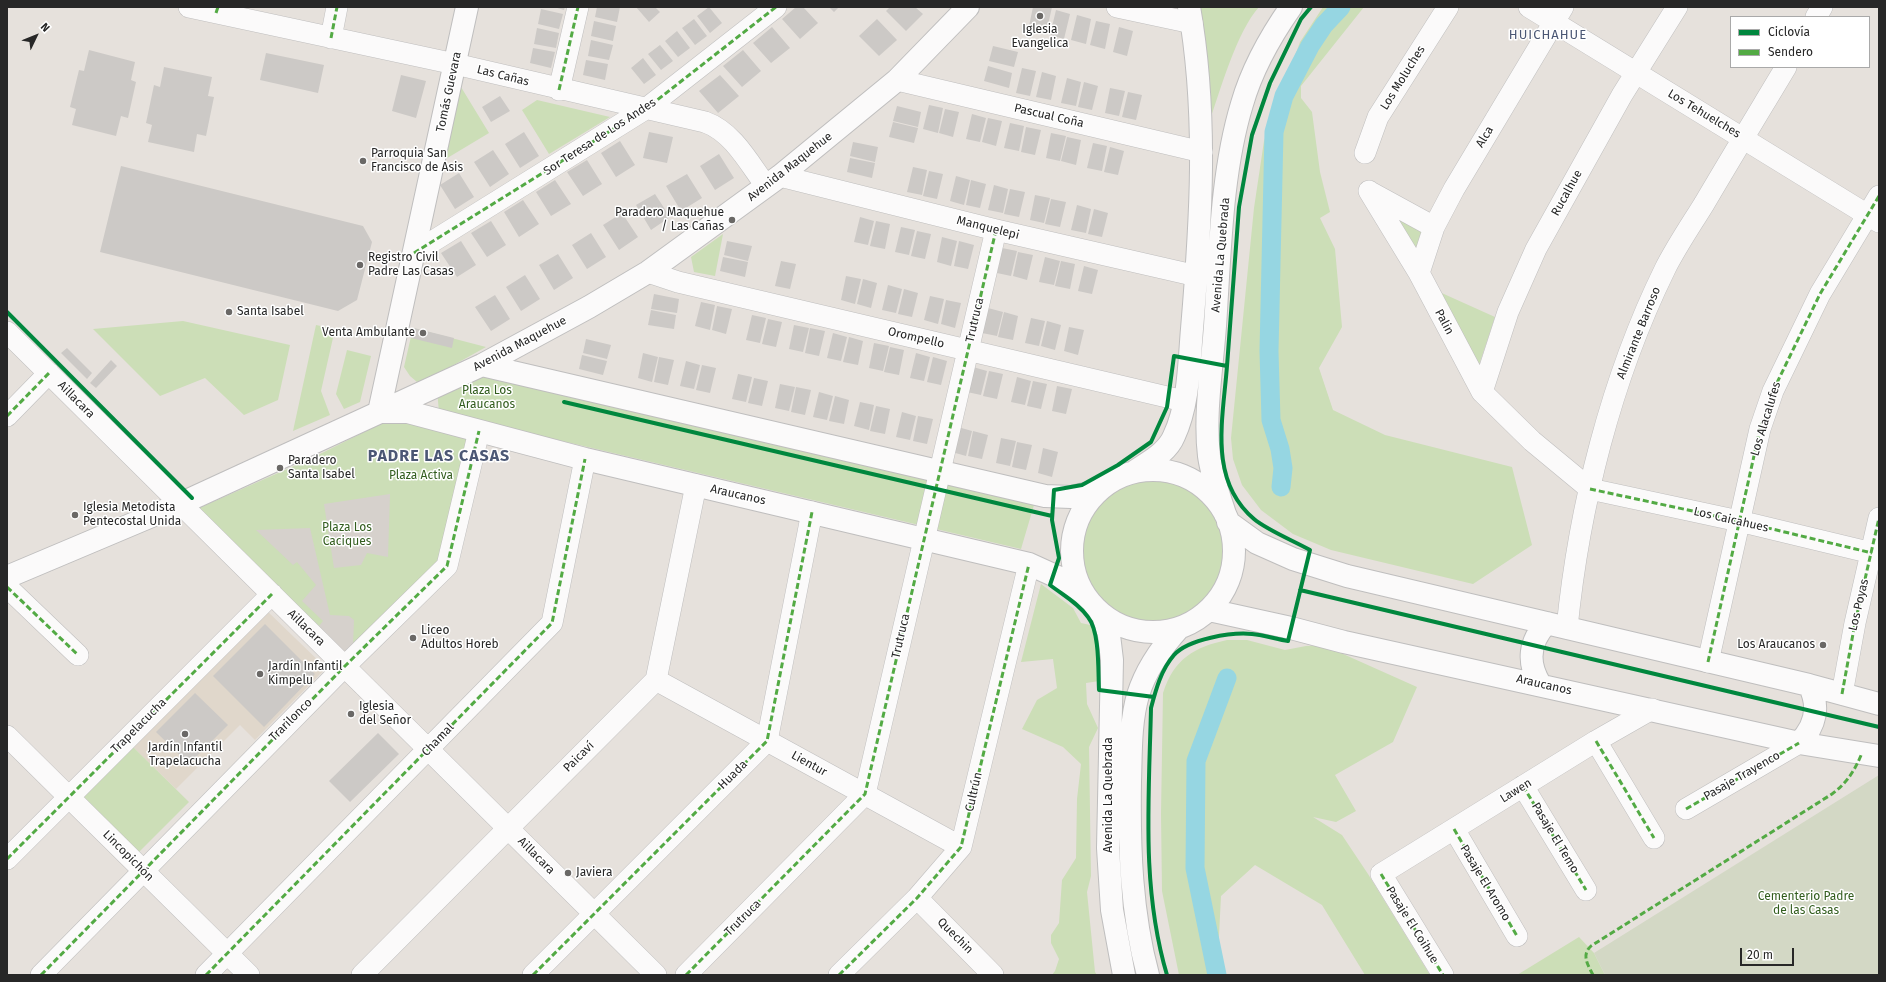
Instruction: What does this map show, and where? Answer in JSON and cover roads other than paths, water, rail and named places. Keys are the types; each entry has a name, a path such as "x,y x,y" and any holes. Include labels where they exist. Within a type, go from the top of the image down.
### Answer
{"main road":[{"name":"Tomás Guevara","path":"379,412 467,7"},
{"name":"Avenida Maquehue","path":"7,577 180,504 482,365 557,325 648,272 773,181 897,80 968,7"},
{"name":"Avenida La Quebrada","path":"1209,610 1224,592 1233,566 1233,540 1227,518 1213,480 1209,455 1208,419 1230,154 1237,121 1251,78 1262,53 1291,7"},
{"name":"Avenida La Quebrada","path":"1132,473 1167,448 1174,436 1184,401 1196,276 1202,152 1196,54 1191,15"},
{"path":"482,365 939,470 1045,496 1071,497 1098,491"},
{"name":"Araucanos","path":"379,412 408,412 585,459 1029,564 1062,579 1096,608 1125,627 1146,632 1159,633 1179,628 1197,620 1209,610 1291,628 1344,642 1540,684 1799,743 1879,756"},
{"path":"1096,608 1079,586 1075,573 1072,547 1077,521 1087,504 1098,491 1111,482 1132,473 1162,470 1187,477 1209,493 1227,518 1258,543 1293,559 1347,576 1809,685 1879,704"},
{"name":"Avenida La Quebrada","path":"1096,608 1109,635 1112,660 1108,848 1112,910 1124,975"},
{"path":"1540,684 1532,668 1531,650 1537,635 1557,626"},
{"name":"Avenida La Quebrada","path":"1148,975 1136,917 1130,849 1131,739 1134,712 1144,680 1158,653 1179,628"},
{"path":"1799,743 1806,736 1815,718 1815,701 1809,685"}],"street":[{"name":"Las Cañas","path":"189,7 217,10 331,38 455,64 559,90 647,108 705,122 718,128 728,136 773,181"},
{"path":"331,38 337,7"},
{"path":"559,90 578,7"},
{"name":"Sor Teresa de Los Andes","path":"414,253 647,108 776,7"},
{"path":"1116,7 1191,15"},
{"name":"Los Moluches","path":"1365,153 1378,116 1448,7"},
{"name":"Los Tehuelches","path":"1529,7 1558,14 1635,72 1873,218"},
{"name":"Rucalhue","path":"1482,392 1501,332 1524,274 1553,218 1635,72 1677,7"},
{"path":"1817,16 1822,7"},
{"name":"Alca","path":"1419,273 1434,227 1454,189 1558,14"},
{"name":"Almirante Barroso","path":"1557,626 1571,588 1590,489 1612,402 1633,342 1666,268 1785,68"},
{"name":"Pascual Coña","path":"897,80 1202,152"},
{"name":"Manquelepi","path":"773,181 1196,276"},
{"name":"Palin","path":"1434,227 1369,191 1419,273 1482,392 1532,441 1590,489"},
{"name":"Los Alacalufes","path":"1708,662 1760,429 1773,391 1820,294 1873,218 1879,196"},
{"name":"Trutruca","path":"686,975 865,794 939,470 996,230"},
{"name":"Orompello","path":"648,272 678,282 1184,401"},
{"name":"Aillacara","path":"7,332 656,975"},
{"path":"7,416 49,373"},
{"name":"Trarilonco","path":"40,975 345,666 447,566 479,431"},
{"name":"Chamal","path":"206,975 552,623 585,459"},
{"path":"656,680 696,485"},
{"name":"Los Caicahues","path":"1590,489 1739,521 1872,553"},
{"path":"767,741 812,512"},
{"name":"Los Poyas","path":"1842,694 1855,623 1879,518"},
{"name":"Cultrún","path":"839,975 917,898 961,848 1029,564"},
{"path":"7,587 78,655"},
{"name":"Trapelacucha","path":"7,859 272,594"},
{"name":"Lientur","path":"656,680 961,848"},
{"name":"Paicaví","path":"362,975 656,680"},
{"name":"Lawen","path":"1381,874 1596,741 1652,709"},
{"name":"Lincopichón","path":"7,736 249,975"},
{"name":"Huada","path":"533,975 767,741"},
{"path":"1596,741 1654,838"},
{"name":"Pasaje Trayenco","path":"1686,809 1799,743"},
{"name":"Pasaje El Temo","path":"1523,786 1586,890"},
{"name":"Pasaje El Aromo","path":"1454,829 1517,936"},
{"name":"Pasaje El Coihue","path":"1381,874 1443,975"},
{"name":"Quechin","path":"917,898 993,975"}],"waterway":[{"path":"1281,487 1283,468 1280,449 1271,420 1269,351 1274,132 1284,96 1310,46 1324,25 1341,7"},
{"path":"1217,975 1195,868 1196,761 1227,678"}],"place":[{"name":"Iglesia Evangelica","path":"1040,16"},
{"name":"Parroquia San Francisco de Asis","path":"363,161"},
{"name":"Paradero Maquehue / Las Cañas","path":"732,220"},
{"name":"Registro Civil Padre Las Casas","path":"360,265"},
{"name":"Santa Isabel","path":"229,312"},
{"name":"Venta Ambulante","path":"423,333"},
{"name":"Paradero Santa Isabel","path":"280,468"},
{"name":"Iglesia Metodista Pentecostal Unida","path":"75,515"},
{"name":"Liceo Adultos Horeb","path":"413,638"},
{"name":"Los Araucanos","path":"1823,645"},
{"name":"Jardín Infantil Kimpelu","path":"260,674"},
{"name":"Iglesia del Señor","path":"351,714"},
{"name":"Jardín Infantil Trapelacucha","path":"185,734"},
{"name":"Javiera","path":"568,873"}],"district":[{"name":"HUICHAHUE","path":"1548,35"},
{"name":"PADRE LAS CASAS","path":"439,457"}],"park label":[{"name":"Plaza Los Araucanos","path":"487,398"},
{"name":"Plaza Activa","path":"421,476"},
{"name":"Plaza Los Caciques","path":"347,535"},
{"name":"Cementerio Padre de las Casas","path":"1806,904"}]}
